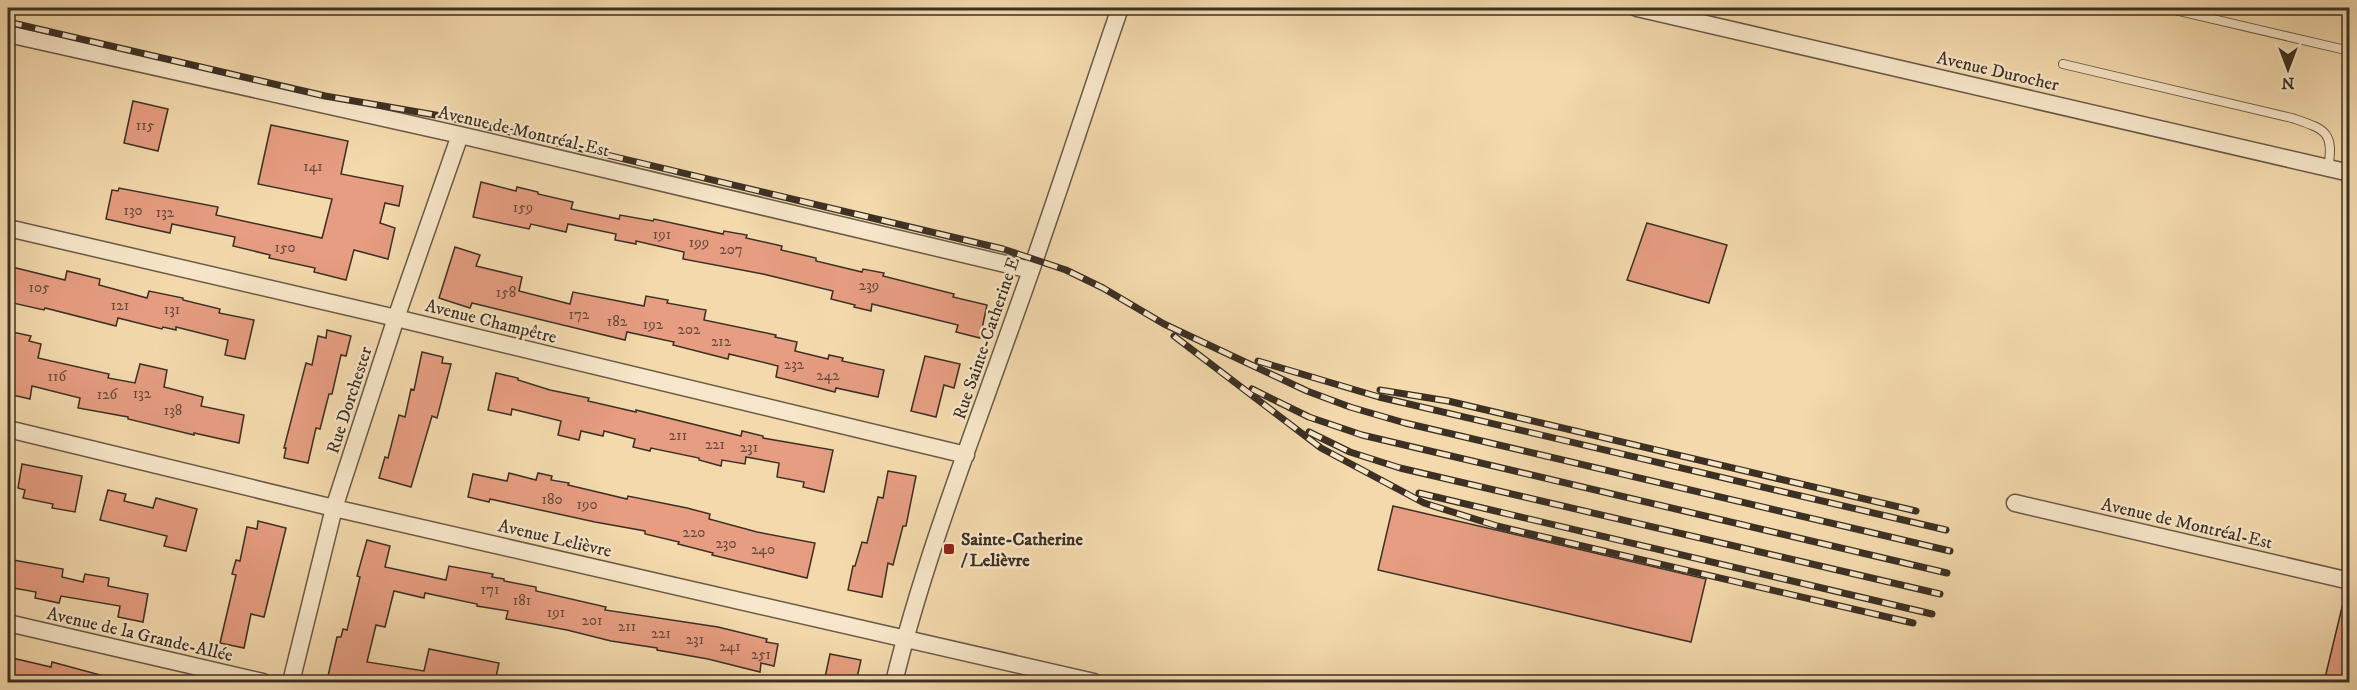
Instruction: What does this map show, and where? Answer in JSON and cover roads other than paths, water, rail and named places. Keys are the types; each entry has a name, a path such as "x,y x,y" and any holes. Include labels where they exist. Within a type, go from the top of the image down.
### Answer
{"street":[{"name":"Rue Sainte-Catherine E","path":"894,682 905,638 966,455 1120,8"},
{"name":"Avenue Durocher","path":"1637,8 2349,173"},
{"name":"Avenue de Montréal-Est","path":"8,34 460,135 1031,270"},
{"name":"Rue Dorchester","path":"291,682 334,508 396,318 460,135"},
{"name":"Avenue Champêtre","path":"8,228 396,318 966,455"},
{"name":"Avenue Lelièvre","path":"8,429 334,508 1094,682"},
{"name":"Avenue de Montréal-Est","path":"2015,503 2349,581"},
{"name":"Avenue de la Grande-Allée","path":"8,623 263,682"}],"lane":[{"path":"2166,8 2349,51"},
{"path":"2063,64 2292,118 2321,128 2330,141 2331,153 2328,168"}],"railway":[{"path":"8,22 325,96 447,117 1003,249 1066,270 1103,288 1164,324 1307,391 1350,407 1405,423 1950,551"},
{"path":"1174,336 1321,448 1424,503 1497,526 1913,623"},
{"path":"1258,361 1379,397 1946,530"},
{"path":"1252,389 1309,417 1362,435 1947,573"},
{"path":"1380,390 1448,401 1916,511"},
{"path":"1309,432 1350,452 1400,468 1940,594"},
{"path":"1419,493 1932,614"}],"place":[{"name":"Sainte-Catherine / Lelièvre","path":"949,549"}]}
